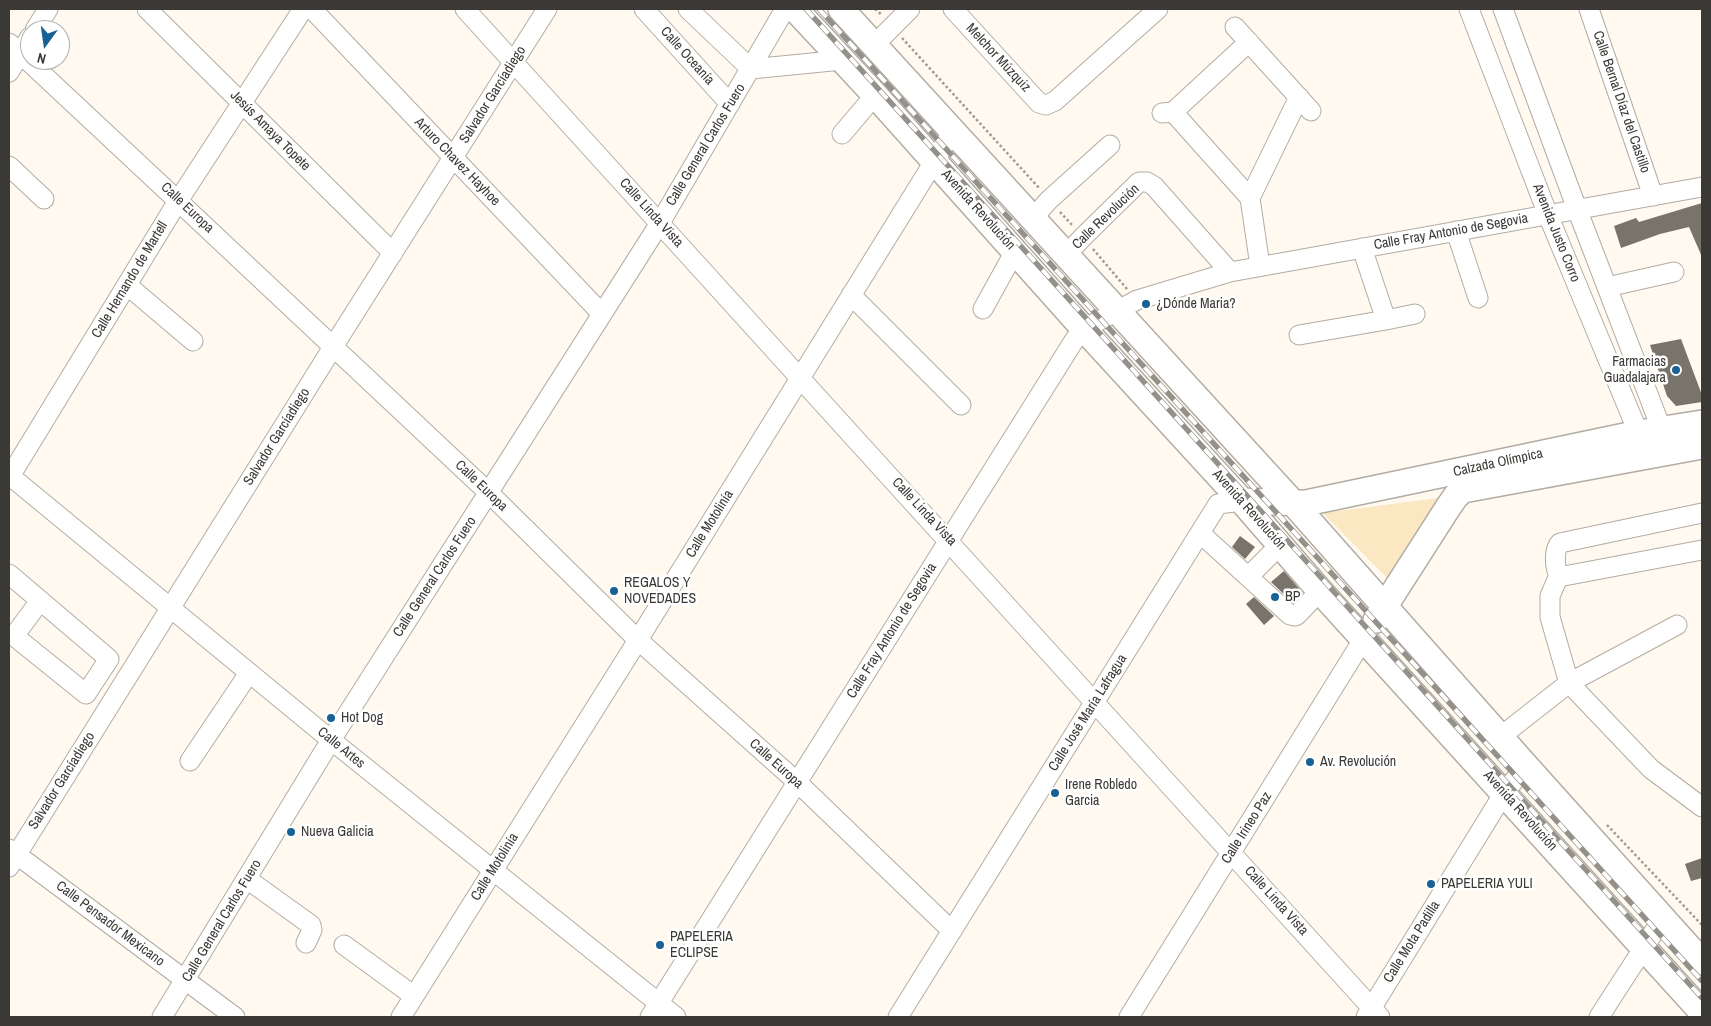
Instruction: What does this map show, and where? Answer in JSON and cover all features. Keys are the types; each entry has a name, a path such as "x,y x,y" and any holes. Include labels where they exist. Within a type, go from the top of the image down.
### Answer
{"main road":[{"name":"Avenida Revolución","path":"795,9 875,95 1084,329 1242,501 1320,591 1702,1012"},
{"path":"841,9 1066,255 1127,305 1294,504 1384,607 1702,962"},
{"name":"Calzada Olímpica","path":"1364,638 1449,506 1463,490 1655,442 1702,423"},
{"name":"Calzada Olímpica","path":"1242,501 1306,503 1655,442 1702,446"}],"street":[{"path":"41,20 48,9"},
{"name":"Jesús Amaya Topete","path":"147,9 393,253"},
{"name":"Calle Hernando de Martell","path":"9,477 178,200 303,9"},
{"name":"Arturo Chavez Hayhoe","path":"312,9 602,314"},
{"name":"Calle Linda Vista","path":"465,9 1232,852 1372,1014"},
{"name":"Salvador Garcíadiego","path":"11,857 547,9"},
{"name":"Calle Oceanía","path":"644,9 730,104"},
{"name":"Calle General Carlos Fuero","path":"162,1017 186,981 331,740 660,223 785,9"},
{"path":"874,45 910,9"},
{"name":"Melchor Múzquiz","path":"953,9 1039,103 1046,104 1055,101 1158,9"},
{"name":"Avenida Justo Corro","path":"1469,9 1548,215 1655,442"},
{"name":"Avenida Justo Corro","path":"1503,9 1607,287 1655,442"},
{"name":"Calle Bernal Díaz del Castillo","path":"1590,9 1653,196"},
{"path":"688,10 751,69 842,60"},
{"path":"1235,27 1312,111"},
{"path":"1249,42 1167,112 1250,198"},
{"path":"9,72 14,49"},
{"name":"Calle Europa","path":"14,49 178,200 489,493 638,640 797,782 952,931"},
{"path":"842,134 875,95"},
{"path":"1260,266 1250,198 1299,97"},
{"name":"Calle Motolinía","path":"401,1017 638,640 952,131"},
{"path":"1032,219 1110,145"},
{"path":"9,166 44,199"},
{"name":"Calle Revolución","path":"1066,255 1140,182 1147,182 1154,186 1230,272"},
{"name":"Calle Fray Antonio de Segovia","path":"654,1010 1075,339 1084,329 1127,305 1230,272 1456,230 1653,196 1701,190"},
{"path":"1456,230 1478,298"},
{"path":"1362,248 1386,320"},
{"path":"983,309 1015,251"},
{"path":"1607,287 1674,272"},
{"path":"127,285 192,341"},
{"path":"851,295 961,405"},
{"path":"1299,335 1415,314"},
{"name":"Calle Artes","path":"9,477 492,870 654,1010 676,1017"},
{"name":"Calle José María Lafragua","path":"898,1017 1218,504 1242,501"},
{"path":"1702,513 1560,543 1556,548 1556,569 1559,575 1550,596 1550,617 1568,683 1651,769 1702,807"},
{"path":"1200,533 1293,616 1298,615 1320,591"},
{"path":"1249,576 1280,544"},
{"path":"1559,575 1574,574 1702,550"},
{"path":"9,574 109,659 86,694 14,636 40,601"},
{"path":"1500,737 1568,683 1677,625"},
{"name":"Calle Irineo Paz","path":"1129,1017 1364,638"},
{"path":"190,761 248,673"},
{"name":"Calle Mota Padilla","path":"1372,1014 1504,793 1526,766"},
{"name":"Calle Pensador Mexicano","path":"11,857 235,1017"},
{"path":"247,879 311,925 312,930 306,943"},
{"path":"1600,1017 1663,918"},
{"path":"344,945 414,996"}],"path":[{"path":"875,9 1083,237 1127,305"}],"shaded area":[{"path":"1438,498 1388,579 1323,513"}],"building":[{"path":"1702,203 1702,257 1689,227 1660,234 1621,248 1614,226 1636,218 1639,222"},
{"name":"Farmacias Guadalajara","path":"1681,339 1702,395 1702,402 1676,406 1667,396 1650,345"},
{"path":"1240,536 1255,547 1245,559 1232,547"},
{"path":"1284,571 1302,592 1291,601 1271,582"},
{"path":"1254,597 1274,616 1264,625 1246,604"},
{"path":"1702,858 1702,878 1691,881 1685,864"}],"railway":[{"path":"806,9 1702,998"},
{"path":"819,9 1702,981"}],"place":[{"name":"¿Dónde Maria?","path":"1146,304"},
{"name":"Farmacias Guadalajara","path":"1676,370"},
{"name":"REGALOS Y NOVEDADES","path":"614,591"},
{"name":"BP","path":"1275,597"},
{"name":"Hot Dog","path":"331,718"},
{"name":"Av. Revolución","path":"1310,762"},
{"name":"Irene Robledo Garcia","path":"1055,793"},
{"name":"Nueva Galicia","path":"291,832"},
{"name":"PAPELERIA YULI","path":"1431,884"},
{"name":"PAPELERIA ECLIPSE","path":"660,945"}]}
